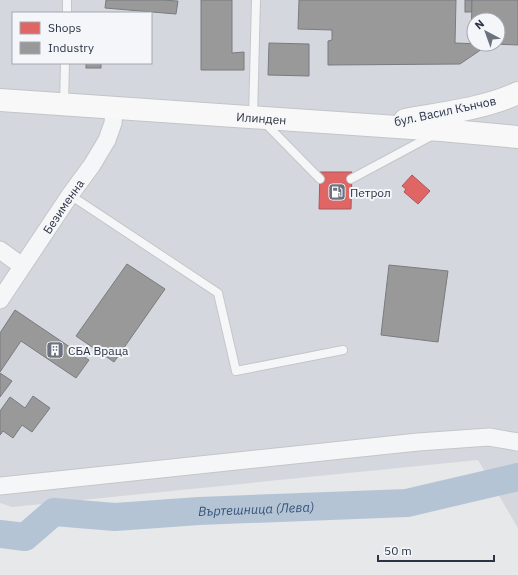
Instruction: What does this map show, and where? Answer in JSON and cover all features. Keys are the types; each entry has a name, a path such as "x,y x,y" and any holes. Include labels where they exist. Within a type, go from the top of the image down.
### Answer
{"main road":[{"name":"бул. Васил Кънчов","path":"371,126 464,110 489,104 518,93"},
{"name":"Илинден","path":"1,100 441,130 518,137"}],"street":[{"name":"Безименна","path":"0,300 70,195 92,165 107,140 113,123 114,108"},
{"path":"0,250 22,266"},
{"path":"0,486 418,442 489,437 518,442"}],"lane":[{"path":"66,12 67,0"},
{"path":"256,0 257,118 320,179"},
{"path":"64,105 65,64"},
{"path":"351,179 441,130"},
{"path":"70,195 218,293 236,371 343,350"}],"shaded area":[{"path":"0,0 518,0 518,528 478,460 12,507 0,503"}],"building: Shops":[{"path":"320,172 352,172 351,209 319,209"},
{"path":"412,175 430,191 418,204 404,192 406,189 402,186"}],"building: Industry":[{"path":"106,0 178,1 176,14 105,8"},
{"path":"201,0 232,0 232,53 244,52 244,70 201,70"},
{"path":"299,0 456,0 455,43 466,43 466,52 478,52 460,64 328,65 328,41 332,40 332,30 298,29"},
{"path":"465,0 472,0 472,12 465,12"},
{"path":"472,0 518,0 518,45 506,45 506,12 472,12"},
{"path":"269,43 309,44 309,76 268,75"},
{"path":"86,64 101,64 101,68 86,68"},
{"path":"127,264 165,289 114,362 76,336"},
{"path":"389,265 448,271 438,342 381,335"},
{"name":"СБА Враца","path":"15,310 89,360 76,378 21,341 0,372 0,333"},
{"path":"0,373 12,381 0,397"},
{"path":"33,396 50,408 32,432 22,425 13,438 3,431 0,435 0,411 10,397 25,408"}],"waterway":[{"name":"Въртешница (Лева)","path":"0,534 25,537 54,512 115,517 199,511 407,503 518,477"}],"place":[{"name":"Петрол","path":"337,192"},
{"name":"СБА Враца","path":"55,350"}]}
